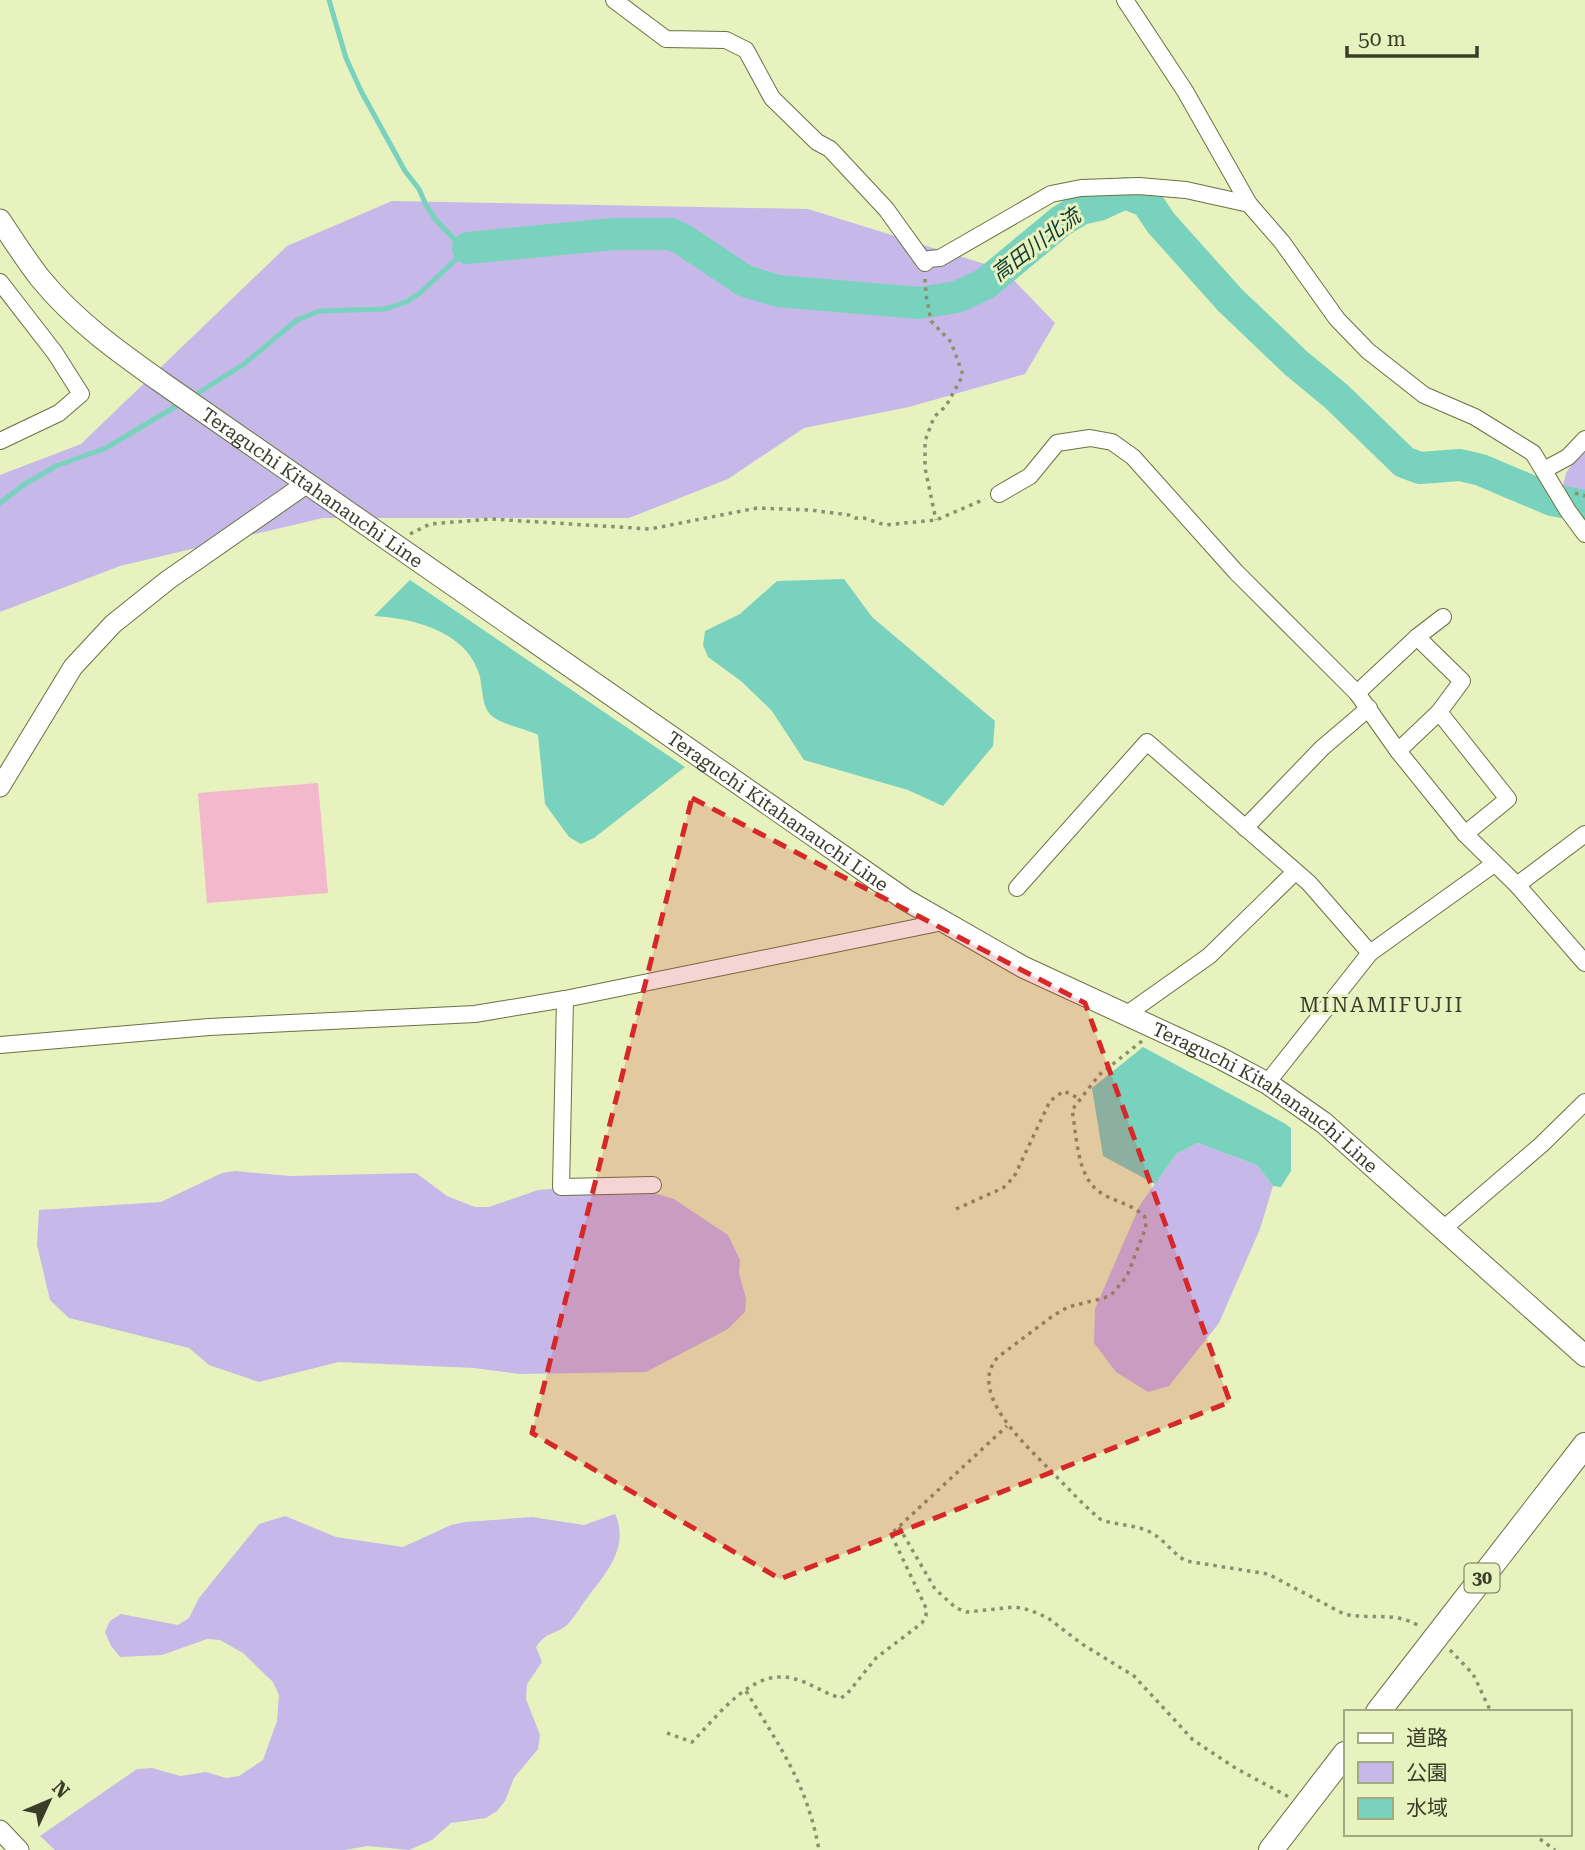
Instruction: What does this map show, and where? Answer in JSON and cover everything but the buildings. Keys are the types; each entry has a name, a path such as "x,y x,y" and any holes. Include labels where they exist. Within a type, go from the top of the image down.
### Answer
{"main road":[{"name":"Teraguchi Kitahanauchi Line","path":"0,220 41,279 77,317 115,349 865,872 943,922 1023,967 1158,1028 1267,1083 1324,1123 1383,1173 1585,1356"},
{"name":"30","path":"1380,1710 1585,1445"},
{"path":"1271,1850 1344,1755"}],"street":[{"path":"614,0 666,39 726,40 746,50 772,98 817,142 830,149 886,209 925,263 1051,194 1081,188 1139,186 1186,190 1250,204"},
{"path":"1125,0 1185,91 1250,204 1282,242 1337,319 1368,351 1424,395 1475,417 1533,453 1585,534"},
{"path":"0,282 55,353 81,394 59,413 0,441"},
{"path":"999,494 1030,476 1057,443 1090,439 1112,442 1133,457 1236,572 1357,693 1398,751 1465,834 1517,886 1585,963"},
{"path":"1545,470 1567,457 1585,439"},
{"path":"0,787 73,667 96,640 132,607 168,580 306,484"},
{"path":"1357,693 1417,637 1443,617"},
{"path":"1398,751 1439,712 1462,681 1417,637"},
{"path":"1245,828 1322,748 1368,708"},
{"path":"1439,712 1507,799 1465,834"},
{"path":"1017,888 1147,742 1309,883 1370,953"},
{"path":"1517,886 1585,834"},
{"path":"1267,1083 1370,953 1494,864"},
{"path":"1126,1014 1209,956 1295,872"},
{"path":"0,1045 209,1027 475,1014 565,999 943,922"},
{"path":"565,999 561,1187 653,1185"},
{"path":"1443,1230 1541,1145 1585,1102"},
{"path":"0,1830 19,1850"}],"path":[{"path":"925,263 926,295 931,321 951,342 963,375 946,406 934,417 925,441 925,468 936,520"},
{"path":"392,542 430,524 491,519 650,529 757,508 823,511 864,518 885,525 936,520 999,494"},
{"path":"1158,1028 1099,1075 1072,1110 1086,1175 1100,1192 1141,1213 1146,1227 1127,1276 1112,1293 1104,1298 1068,1307 1054,1315 991,1365 988,1377 992,1395 1007,1426 1100,1519 1149,1531 1186,1561 1268,1574 1344,1614 1356,1617 1395,1617 1415,1623 1461,1660 1472,1674 1490,1710"},
{"path":"956,1209 1003,1188 1014,1177 1050,1101 1064,1091 1080,1099"},
{"path":"667,1733 692,1742 746,1690 767,1678 781,1676 796,1679 841,1698 847,1694 876,1658 922,1623 926,1616 926,1608 891,1534 1007,1426"},
{"path":"899,1527 935,1590 950,1604 967,1612 1023,1609 1048,1618 1082,1644 1133,1676 1176,1725 1213,1756 1306,1806"},
{"path":"746,1690 797,1776 813,1820 819,1850"},
{"path":"1536,1836 1555,1850"}],"highlighted area":[{"path":"692,798 1085,1003 1230,1402 780,1579 532,1433"}],"green space":[{"path":"392,201 808,209 1004,270 1055,323 1025,374 909,407 804,428 728,479 629,518 323,518 120,566 0,612 0,475 81,444 287,246"},
{"path":"1585,447 1585,526 1555,490 1563,486 1566,473"},
{"path":"1198,1143 1257,1165 1273,1186 1260,1229 1219,1323 1169,1386 1148,1392 1116,1372 1094,1343 1095,1309 1140,1205 1176,1154"},
{"path":"235,1171 290,1176 416,1173 447,1196 475,1207 489,1207 538,1190 622,1183 674,1199 728,1235 740,1260 739,1273 746,1299 745,1312 728,1329 646,1372 519,1374 474,1368 339,1362 259,1382 209,1365 189,1348 69,1318 50,1300 37,1245 39,1210 161,1202 222,1173"},
{"path":"615,1514 620,1538 614,1559 567,1625 547,1636 536,1647 542,1662 527,1684 526,1699 540,1735 538,1749 514,1778 505,1801 497,1811 486,1818 451,1823 432,1840 409,1850 368,1846 344,1850 55,1850 40,1836 137,1769 152,1768 180,1776 206,1772 226,1778 239,1776 263,1760 277,1721 279,1695 273,1682 243,1653 220,1640 207,1639 162,1655 120,1657 105,1632 110,1621 121,1614 178,1625 189,1618 199,1598 259,1524 285,1516 336,1537 403,1547 451,1525 465,1522 532,1517 584,1525"}],"water":[{"path":"844,579 872,617 995,721 993,746 943,806 908,790 804,760 772,711 741,681 708,657 703,645 705,631 740,614 777,581"},
{"path":"410,580 685,767 594,838 581,844 569,837 545,804 538,735 498,720 489,713 478,671 471,657 461,646 435,629 404,620 374,616"},
{"path":"1143,1047 1291,1128 1291,1171 1281,1187 1273,1186 1257,1165 1198,1143 1176,1154 1155,1184 1103,1156 1092,1088"}],"waterway":[{"path":"192,397 244,364 297,320 320,311 385,309 406,302 420,293 468,248 454,239 436,220 419,189 405,171 346,58 329,0"},
{"name":"高田川北流","path":"468,248 613,234 671,234 745,281 778,291 919,303 957,297 985,284 1061,221 1081,209 1099,205 1125,193 1147,202 1161,223 1230,300 1404,462 1420,468 1460,465 1481,470 1552,500 1585,506"},
{"path":"0,503 56,466 106,448 183,402"}],"district":[{"name":"MINAMIFUJII","path":"1382,1005"}]}
